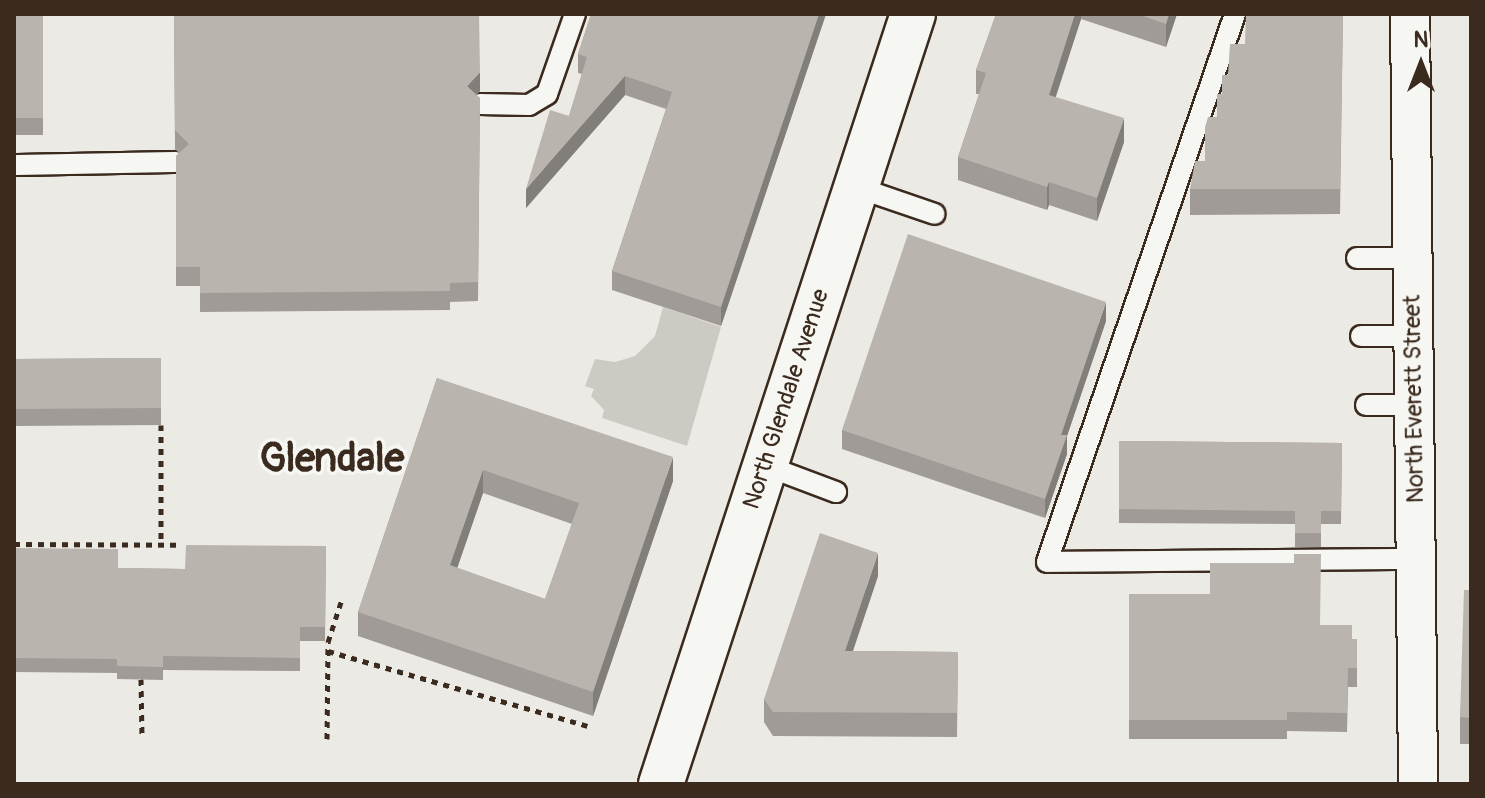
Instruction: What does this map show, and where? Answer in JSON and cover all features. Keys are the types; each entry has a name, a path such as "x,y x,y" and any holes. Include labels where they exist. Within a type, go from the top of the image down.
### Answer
{"main road":[{"name":"North Glendale Avenue","path":"661,784 913,14"}],"street":[{"name":"North Everett Street","path":"1410,14 1418,784"}],"lane":[{"path":"480,104 529,105 547,94 575,14"},
{"path":"1235,14 1047,562 1416,559"},
{"path":"14,165 176,162"},
{"path":"856,187 935,214"},
{"path":"1357,258 1413,258"},
{"path":"1361,336 1413,336"},
{"path":"1366,405 1414,405"},
{"path":"764,465 836,492"}],"path":[{"path":"161,425 161,545"},
{"path":"14,544 181,545"},
{"path":"327,739 328,651 342,599"},
{"path":"328,651 587,726"},
{"path":"141,679 142,737"}],"shaded area":[{"path":"663,307 721,327 687,446 602,418 604,410 591,396 594,389 585,386 595,359 615,362 635,356 655,336"}],"building":[{"path":"14,14 43,14 43,118 14,118"},
{"path":"174,14 479,14 480,72 467,86 480,98 478,282 450,283 450,291 200,293 200,267 176,267 176,156 189,144 175,130"},
{"path":"591,14 819,14 721,307 612,271 672,92 625,76 526,189 550,110 569,116 587,57 578,54"},
{"path":"996,14 1075,14 1049,95 1124,118 1097,198 1049,182 1047,187 958,157 986,73 976,70"},
{"path":"1137,14 1169,14 1166,24"},
{"path":"1246,14 1343,14 1340,189 1190,189 1195,161 1205,161 1205,127 1208,117 1217,117 1217,94 1222,94 1222,75 1228,75 1230,44 1245,44"},
{"path":"908,234 1106,302 1061,435 1067,435 1045,499 842,430"},
{"path":"161,358 161,408 14,409 14,359"},
{"path":"437,378 673,457 593,692 358,612","holes":["483,470 579,503 545,599 450,565"]},
{"path":"1119,441 1342,443 1341,511 1321,511 1321,533 1295,533 1295,511 1119,509"},
{"path":"820,533 878,553 845,651 958,652 957,713 773,712 764,699"},
{"path":"186,545 326,546 325,627 300,627 300,658 163,656 163,667 117,666 117,659 14,658 14,548 118,549 118,568 185,569"},
{"path":"1294,554 1321,554 1320,625 1352,625 1352,639 1357,639 1357,668 1348,668 1347,713 1287,712 1287,720 1129,720 1129,594 1210,594 1210,563 1294,563"},
{"path":"1464,590 1471,590 1471,718 1460,717"}],"district":[{"name":"Glendale","path":"332,459"}]}
